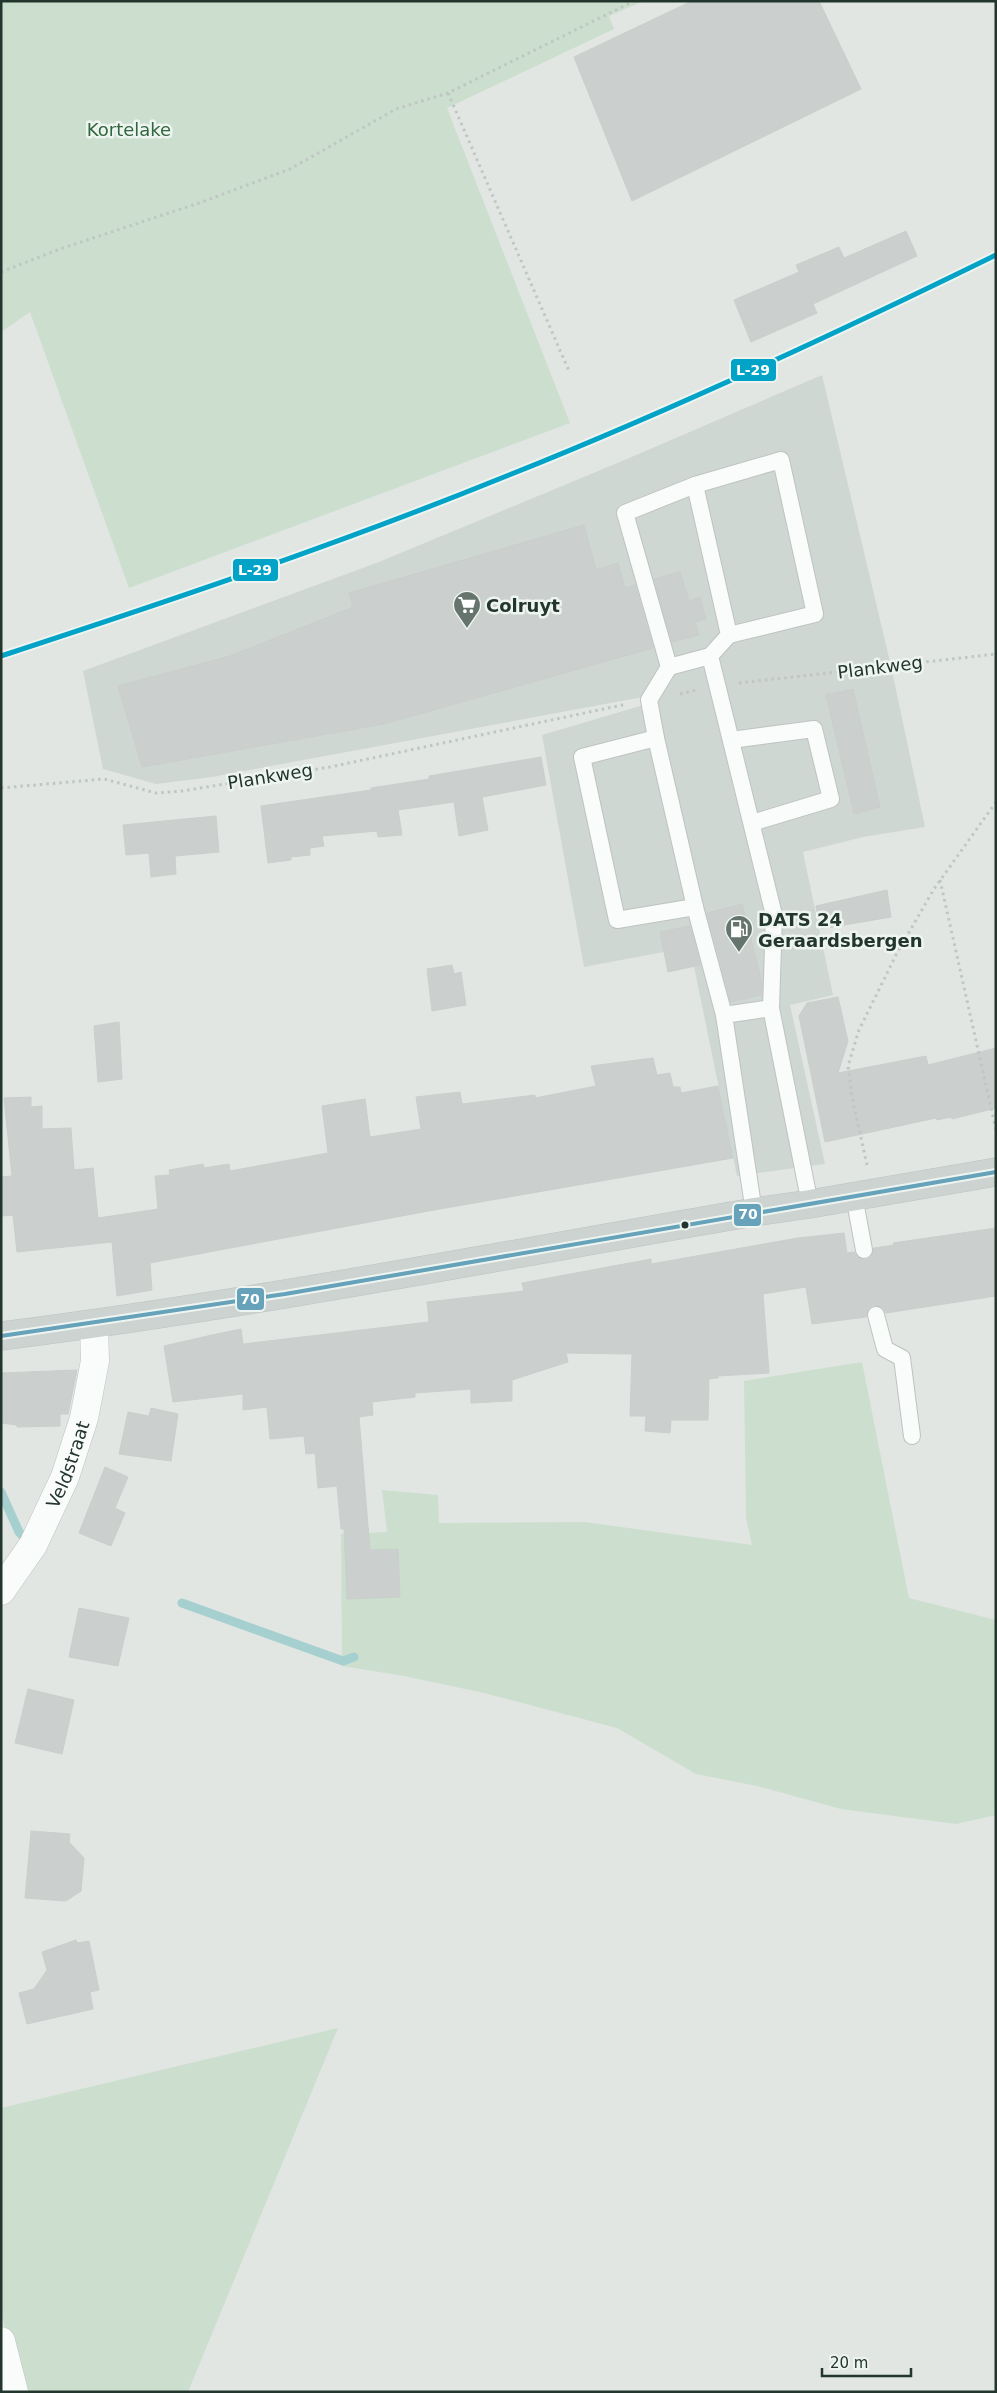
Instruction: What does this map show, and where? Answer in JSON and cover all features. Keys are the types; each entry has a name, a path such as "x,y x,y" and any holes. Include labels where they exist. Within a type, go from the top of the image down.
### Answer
{"main road":[{"path":"1,1336 94,1324 348,1284 754,1212 996,1172"}],"street":[{"name":"Veldstraat","path":"1,1591 33,1545 65,1477 84,1418 94,1361 94,1324"},
{"path":"1,2341 14,2392"}],"lane":[{"path":"669,667 625,513 695,485 781,460 814,614 729,635 710,656 669,667 649,700 695,907 724,1015 754,1212"},
{"path":"695,485 729,635"},
{"path":"710,656 774,915 771,1008 810,1204"},
{"path":"731,740 814,729 831,799 752,823"},
{"path":"656,738 582,757 617,920 695,907"},
{"path":"724,1015 771,1008"},
{"path":"864,1194 864,1250"},
{"path":"876,1315 885,1349 902,1358 912,1436"}],"path":[{"path":"1,272 60,249 202,202 290,169 396,109 448,93 634,1"},
{"path":"448,93 569,371"},
{"name":"Plankweg","path":"765,680 996,654"},
{"name":"Plankweg","path":"1,788 104,779 156,793 182,791 330,767 538,722"},
{"path":"864,1194 848,1066 859,1030 870,1004 897,953 940,880 996,802"},
{"path":"940,880 996,1130"}],"shaded area":[{"path":"822,375 891,666 925,827 863,837 803,852 833,995 790,1005 825,1164 737,1176 690,947 584,967 542,735 657,701 659,694 212,777 156,784 103,769 83,671 379,562 627,459"}],"green space":[{"name":"Kortelake","path":"1,1 644,1 609,16 614,29 447,108 570,423 129,588 30,312 1,332"},
{"path":"862,1362 909,1598 996,1620 996,1815 956,1824 841,1809 757,1786 696,1774 617,1728 484,1693 404,1676 342,1666 341,1534 387,1532 382,1490 438,1495 439,1523 585,1522 752,1545 746,1518 744,1381"},
{"path":"338,2028 188,2392 22,2392 1,2312 1,2108"}],"building":[{"path":"692,1 819,1 861,89 632,201 574,57"},
{"path":"906,231 917,256 813,304 817,313 751,342 734,300 799,272 796,265 839,247 844,258"},
{"name":"Colruyt","path":"584,525 596,570 618,563 625,588 635,585 653,648 384,724 142,767 118,686 230,656 353,607 349,593"},
{"path":"680,572 689,601 700,597 706,619 695,622 699,635 672,642 654,579"},
{"path":"853,689 880,807 854,814 826,695"},
{"path":"541,757 546,785 482,797 488,830 459,836 454,802 398,810 402,835 378,837 377,831 322,836 324,846 310,848 310,855 291,857 291,860 268,863 261,806 371,790 371,788 429,779 429,776"},
{"path":"216,816 219,852 175,856 176,874 151,877 149,853 126,855 123,825"},
{"path":"887,890 891,917 821,929 816,906"},
{"path":"742,904 762,983 761,995 731,1002 707,913"},
{"path":"690,926 700,965 668,972 660,932"},
{"path":"452,965 454,974 461,972 466,1005 432,1011 427,969"},
{"path":"838,997 848,1041 838,1073 926,1056 928,1065 996,1048 996,1108 952,1119 951,1117 937,1120 936,1118 825,1142 799,1016 807,1003"},
{"path":"119,1022 122,1079 98,1082 94,1026"},
{"path":"653,1058 657,1075 670,1073 673,1087 680,1087 681,1093 718,1086 733,1158 434,1210 150,1263 152,1290 117,1296 112,1242 17,1252 13,1215 1,1216 1,1177 12,1176 4,1098 31,1097 31,1107 42,1106 42,1129 71,1128 74,1170 93,1168 98,1218 158,1209 155,1176 170,1175 169,1170 203,1164 204,1168 229,1164 230,1171 328,1153 322,1106 365,1099 370,1137 421,1129 416,1097 460,1092 462,1104 535,1095 535,1098 596,1086 591,1066"},
{"path":"996,1228 996,1296 886,1313 883,1308 874,1305 869,1308 866,1317 812,1324 806,1287 763,1294 769,1373 718,1376 718,1378 709,1379 708,1420 671,1420 670,1433 645,1431 646,1416 630,1416 632,1354 566,1353 568,1362 512,1380 512,1401 471,1403 471,1389 415,1393 415,1397 372,1402 373,1415 359,1417 370,1550 398,1549 400,1597 347,1599 344,1529 341,1529 337,1486 318,1488 315,1453 306,1454 304,1436 270,1439 267,1407 243,1410 243,1394 173,1402 164,1346 212,1335 241,1329 243,1344 429,1322 427,1302 524,1291 522,1283 651,1259 651,1264 798,1238 844,1233 847,1253 854,1252 857,1257 865,1260 871,1257 874,1248 894,1245 893,1243"},
{"path":"77,1370 68,1414 60,1414 60,1426 17,1427 17,1425 1,1423 1,1373"},
{"path":"151,1408 178,1414 171,1461 119,1454 128,1412 149,1416"},
{"path":"105,1467 128,1477 115,1508 125,1513 111,1546 79,1533"},
{"path":"79,1608 129,1618 118,1666 69,1657"},
{"path":"28,1689 74,1700 62,1754 15,1743"},
{"path":"31,1831 70,1834 69,1842 84,1858 81,1891 66,1901 25,1898"},
{"path":"76,1940 77,1943 89,1941 99,1990 90,1992 93,2009 27,2024 19,1993 34,1989 47,1970 42,1952"}],"waterway":[{"path":"1,1492 19,1532 24,1537"},
{"path":"182,1603 343,1661 354,1657"}],"transit line":[{"name":"L-29","path":"1,656 252,572 376,527 499,479 688,400 996,255"},
{"name":"70","path":"1,1336 285,1294 996,1172"}],"place":[{"name":"Colruyt","path":"467,629"},
{"name":"DATS 24 Geraardsbergen","path":"739,953"}]}
